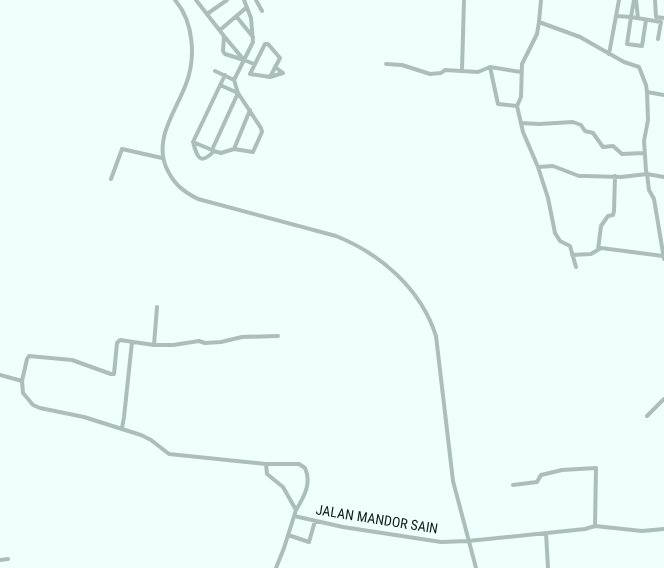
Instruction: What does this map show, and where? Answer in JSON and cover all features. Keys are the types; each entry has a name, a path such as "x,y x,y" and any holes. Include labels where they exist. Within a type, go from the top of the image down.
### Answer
{"street":[{"path":"183,0 177,2 189,28 192,64 187,84 163,138 162,158 173,180 184,192 198,199 336,236 351,242 386,265 416,296 429,317 436,336 453,481 476,568"},
{"path":"196,0 224,36 249,62"},
{"path":"208,14 226,0"},
{"path":"244,0 251,18 253,37 249,62 250,74 270,77 283,73 276,67"},
{"path":"256,0 262,11"},
{"path":"462,70 464,0"},
{"path":"541,0 537,34 522,64 521,97 517,106 520,123 548,198 555,232 560,241 570,246 576,268"},
{"path":"609,54 619,0"},
{"path":"635,0 627,44 642,46 646,20"},
{"path":"635,0 638,18"},
{"path":"655,0 656,17 664,18"},
{"path":"220,30 247,7"},
{"path":"236,16 253,37"},
{"path":"617,16 661,22 658,39"},
{"path":"539,22 580,37 624,62 639,67 647,92 648,120 644,141 644,162 649,190 654,199 664,258 601,248 591,254 572,255"},
{"path":"224,36 224,53 249,62"},
{"path":"234,80 266,44 280,57 270,77"},
{"path":"386,64 402,65 430,74 441,73 445,70 478,72 490,67 521,72"},
{"path":"490,67 498,104 517,106"},
{"path":"194,142 221,152 234,149 252,152 262,132 238,93 234,80 215,71"},
{"path":"225,75 194,142 200,159 209,156 213,150 238,93"},
{"path":"220,85 238,93"},
{"path":"647,92 664,95"},
{"path":"234,149 250,110"},
{"path":"520,123 573,122 581,125 585,131 593,133 604,147 613,146 622,154 644,153"},
{"path":"111,178 122,149 162,158"},
{"path":"538,167 553,166 579,176 647,174 664,177"},
{"path":"598,250 602,224 607,216 614,213 615,176"},
{"path":"154,345 157,307"},
{"path":"278,336 242,337 221,342 205,343 199,341 173,345 154,345 120,340 117,343 114,374 72,360 29,356 26,359 22,391 33,405 122,428 151,440 169,454 266,464 300,464 305,468 308,480 306,494 296,510"},
{"path":"122,428 132,342"},
{"path":"0,375 22,381"},
{"path":"648,416 664,399"},
{"name":"JALAN MANDOR SAIN","path":"266,464 267,474 283,487 296,510 294,516 343,527 441,542 585,529 595,526 642,531 664,529"},
{"path":"513,484 537,482 540,475 555,471 596,468 595,526"},
{"path":"276,568 294,516"},
{"path":"288,536 309,542 315,520"},
{"path":"546,533 548,568"},
{"path":"0,560 8,559"}]}
